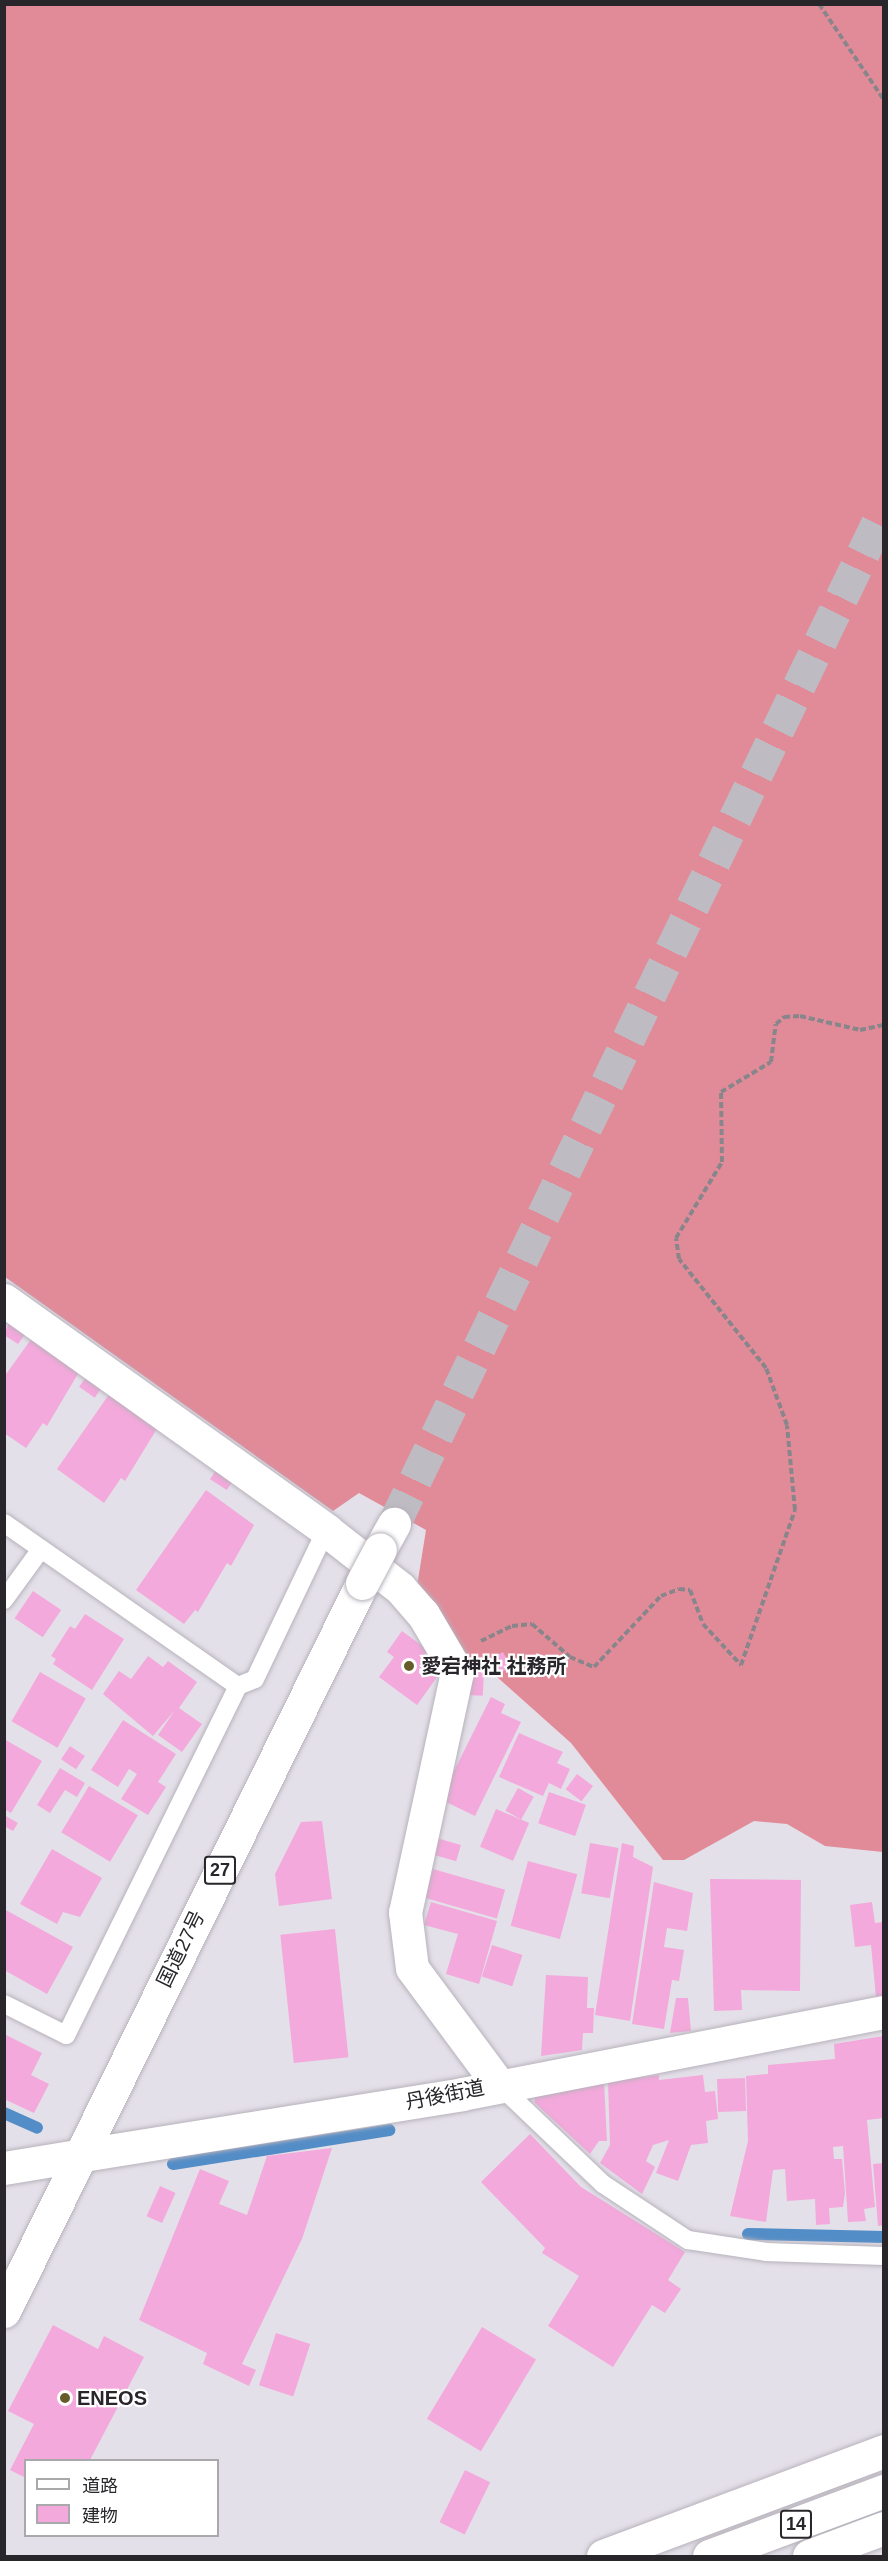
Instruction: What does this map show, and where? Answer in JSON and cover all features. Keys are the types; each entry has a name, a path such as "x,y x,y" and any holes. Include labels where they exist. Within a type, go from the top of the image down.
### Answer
{"main road":[{"path":"4,1300 326,1530 400,1588 423,1614 457,1672 405,1912 412,1968 498,2084"},
{"name":"国道27号","path":"4,2312 77,2156 387,1537"},
{"name":"丹後街道","path":"4,2168 498,2084 884,2012"},
{"path":"603,2556 884,2451"},
{"name":"14","path":"710,2556 884,2491"},
{"path":"809,2556 884,2528"}],"lane":[{"path":"4,1523 238,1686"},
{"path":"4,2004 66,2035 238,1686 255,1679 326,1530"},
{"path":"4,1600 41,1549"},
{"path":"498,2084 603,2184 688,2240 766,2252 884,2256"}],"path":[{"path":"819,4 884,100"},
{"path":"486,1637 532,1624 570,1657 594,1667 661,1596 690,1590 703,1624 741,1665 795,1510 788,1425 766,1368 679,1259 676,1238 722,1162 721,1092 771,1062 776,1024 800,1016 860,1030 884,1025"}],"shaded area":[{"path":"5,5 883,5 883,1852 825,1846 787,1824 754,1821 684,1860 663,1860 571,1743 488,1669 468,1662 417,1586 426,1530 359,1493 333,1511 5,1277"}],"building":[{"path":"9,1322 26,1333 18,1344 4,1335"},
{"path":"32,1338 79,1372 47,1426 43,1423 26,1448 4,1433 4,1377"},
{"path":"86,1377 102,1388 95,1398 79,1387"},
{"path":"110,1393 158,1427 125,1481 121,1478 104,1503 57,1469"},
{"path":"216,1470 233,1481 227,1490 210,1479"},
{"path":"206,1490 254,1525 231,1566 227,1563 198,1612 195,1610 184,1624 136,1590"},
{"path":"33,1591 61,1610 43,1637 15,1618"},
{"path":"85,1614 124,1639 92,1690 53,1664 56,1659 51,1656 70,1626 75,1629"},
{"name":"愛宕神社 社務所","path":"402,1631 428,1650 421,1659 440,1673 417,1705 379,1677 394,1657 387,1652"},
{"path":"503,1652 511,1667 499,1674 491,1659"},
{"path":"148,1656 163,1667 168,1661 197,1682 179,1708 202,1724 182,1752 158,1735 175,1710 153,1736 103,1694 119,1671 131,1679"},
{"path":"467,1671 484,1672 483,1696 466,1695"},
{"path":"40,1672 86,1698 57,1748 12,1721"},
{"path":"491,1697 505,1704 501,1713 521,1722 475,1816 440,1799"},
{"path":"123,1720 176,1754 158,1782 166,1787 148,1815 121,1799 137,1774 129,1769 118,1787 91,1770"},
{"path":"519,1733 563,1752 557,1763 570,1769 561,1789 549,1783 543,1796 499,1777"},
{"path":"4,1739 42,1761 11,1813 4,1809"},
{"path":"70,1746 85,1756 76,1769 61,1759"},
{"path":"60,1768 85,1783 77,1797 65,1790 50,1813 37,1805"},
{"path":"577,1774 593,1786 582,1801 566,1789"},
{"path":"89,1786 138,1815 110,1862 61,1832"},
{"path":"518,1788 534,1797 521,1819 505,1811"},
{"path":"549,1792 586,1805 575,1836 538,1823"},
{"path":"496,1809 529,1823 513,1861 480,1847"},
{"path":"4,1815 18,1823 13,1831 4,1826"},
{"path":"322,1821 332,1899 279,1906 275,1874 301,1822"},
{"path":"433,1837 461,1845 456,1861 428,1853"},
{"path":"590,1843 619,1848 610,1898 581,1893"},
{"path":"622,1843 634,1846 633,1857 653,1867 630,2021 595,2015"},
{"path":"52,1849 102,1878 80,1917 63,1912 57,1924 20,1904"},
{"path":"528,1861 577,1874 560,1939 511,1926"},
{"path":"433,1869 505,1890 497,1919 425,1898"},
{"path":"710,1879 801,1880 800,1991 741,1990 742,2010 714,2011"},
{"path":"654,1882 693,1893 687,1931 667,1928 664,1947 684,1950 679,1981 672,1980 664,2029 632,2024"},
{"path":"431,1902 497,1921 479,1984 446,1974 458,1934 424,1925"},
{"path":"872,1902 875,1923 884,1922 884,1996 876,1997 871,1945 855,1947 850,1905"},
{"path":"4,1909 73,1947 47,1994 4,1970"},
{"path":"335,1929 348,2057 294,2063 280,1935"},
{"path":"492,1945 522,1955 512,1986 482,1976"},
{"path":"546,1975 588,1977 587,2008 594,2008 593,2033 583,2033 582,2050 541,2056"},
{"path":"676,1998 688,1998 691,2031 670,2033"},
{"path":"4,2034 42,2053 31,2075 49,2084 34,2113 4,2099"},
{"path":"884,2036 884,2118 867,2120 875,2207 864,2209 866,2221 848,2222 843,2146 833,2147 834,2159 842,2159 845,2193 843,2207 829,2208 830,2224 816,2225 815,2199 787,2201 785,2169 773,2170 766,2222 730,2216 748,2141 746,2076 768,2074 768,2065 835,2059 834,2044"},
{"path":"659,2075 659,2080 703,2075 705,2092 715,2091 718,2119 706,2121 708,2143 691,2145 678,2181 656,2173 669,2140 653,2145 646,2161 655,2167 642,2194 600,2163 610,2145 608,2082"},
{"path":"745,2078 746,2111 718,2112 717,2079"},
{"path":"604,2082 607,2141 599,2141 590,2154 535,2103 534,2094"},
{"path":"530,2134 581,2187 685,2252 668,2280 681,2289 665,2313 652,2305 613,2367 548,2326 579,2276 542,2253 545,2248 481,2182"},
{"path":"332,2148 302,2239 242,2364 256,2370 249,2386 203,2364 207,2353 139,2320 200,2169 229,2181 219,2204 247,2215 267,2156"},
{"path":"884,2163 884,2225 878,2226 873,2164"},
{"path":"160,2186 176,2193 162,2223 147,2216"},
{"path":"53,2325 98,2349 104,2336 144,2357 91,2459 24,2459 24,2477 10,2470 34,2424 8,2411"},
{"path":"482,2327 536,2359 481,2451 427,2419"},
{"path":"276,2333 310,2344 293,2396 259,2385"},
{"path":"465,2470 490,2482 465,2534 440,2522"}],"waterway":[{"path":"4,2113 37,2128"},
{"path":"173,2164 389,2130"},
{"path":"748,2234 884,2237"}],"tunnel":[{"path":"394,1524 884,510"}],"place":[{"name":"愛宕神社 社務所","path":"409,1666"},
{"name":"ENEOS","path":"65,2398"}]}
